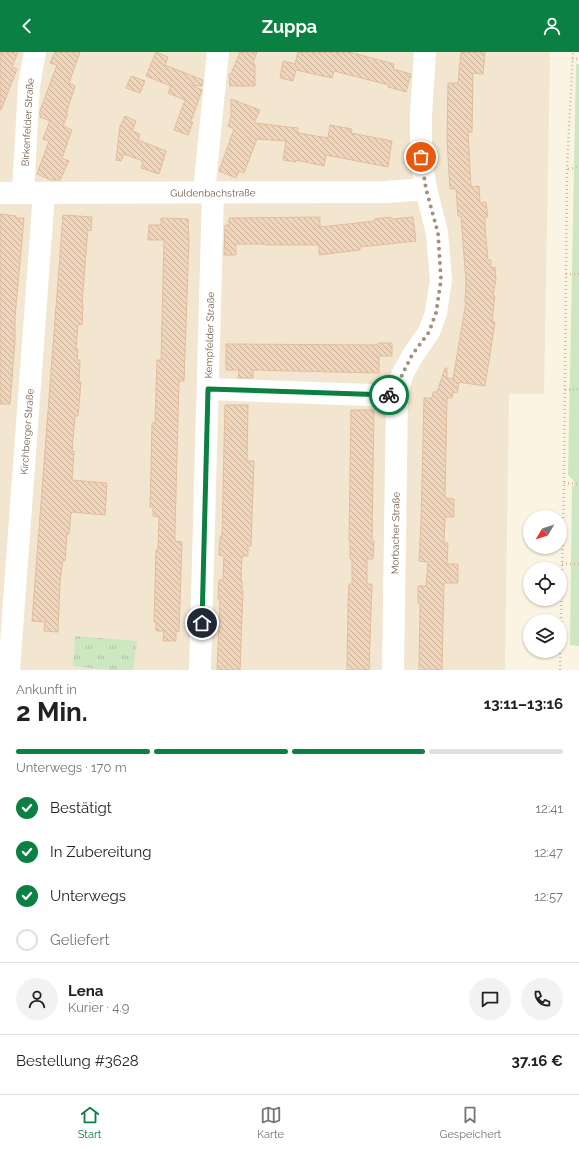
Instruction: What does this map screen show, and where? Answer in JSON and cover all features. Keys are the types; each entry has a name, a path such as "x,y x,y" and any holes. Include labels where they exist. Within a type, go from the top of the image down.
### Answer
{"street":[{"name":"Birkenfelder Straße","path":"33,193 29,85 35,52"},
{"path":"209,192 218,52"},
{"name":"Morbacher Straße","path":"393,670 397,396 402,375 412,355 429,332 436,313 441,280 438,233 426,189 421,157 421,116 425,52"},
{"name":"Guldenbachstraße","path":"0,193 386,192 426,189"},
{"name":"Kempfelder Straße","path":"200,670 208,389 209,192"},
{"name":"Kirchberger Straße","path":"9,670 33,193"},
{"path":"208,389 397,396"}],"path":[{"path":"562,562 567,169 573,52"},
{"path":"572,59 579,60"},
{"path":"567,169 579,167"},
{"path":"566,274 579,274"},
{"path":"565,390 579,389"},
{"path":"564,483 579,484"},
{"path":"567,564 579,564"},
{"path":"560,670 561,606"}],"shaded area":[{"path":"0,52 550,52 544,394 509,394 505,670 0,670"}],"green space":[{"path":"576,64 579,64 579,646 570,645 572,486 574,486 574,481 568,475"},
{"path":"75,636 137,641 133,670 107,670 73,666"}],"building":[{"path":"0,52 18,52 12,67 17,69 1,110 0,110"},
{"path":"55,52 80,52 69,83 75,86 66,114 68,114 63,126 72,130 62,158 69,161 60,180 51,180 37,174 49,141 43,139 50,121 40,117 40,111 57,65 50,63"},
{"path":"156,52 168,57 165,65 203,80 202,86 191,85 202,90 191,121 193,122 188,135 174,130 185,100 168,93 171,86 146,76"},
{"path":"240,52 257,52 253,63 255,64 255,86 230,86 229,74 231,74"},
{"path":"298,52 349,52 394,64 393,69 411,74 406,92 388,87 389,85 334,71 332,78 296,70 293,81 280,78 283,61 295,64"},
{"path":"461,52 485,52 483,74 473,73 472,132 468,132 471,187 479,186 480,203 486,202 488,217 485,217 485,226 488,260 491,260 491,268 495,267 496,279 493,296 495,296 492,321 495,322 485,386 459,382 457,393 453,392 452,398 447,398 445,498 454,499 454,517 445,517 444,542 448,543 447,564 458,564 458,583 444,583 442,670 419,670 420,603 418,603 418,586 426,586 428,562 419,561 424,398 432,398 433,392 437,392 445,368 447,368 447,378 453,379 466,302 461,216 458,216 456,189 450,189 447,141 448,83 458,83"},
{"path":"131,76 145,81 140,93 126,88"},
{"path":"231,99 260,110 254,123 298,128 298,133 328,138 330,125 352,129 351,133 392,141 388,167 326,155 324,166 296,160 296,162 283,160 286,141 257,139 244,173 239,171 236,178 219,171 234,129 228,126 231,117"},
{"path":"125,116 136,121 132,131 140,134 138,140 166,151 159,174 141,168 143,161 124,154 121,161 116,160 120,126"},
{"path":"0,214 16,216 16,218 24,218 15,317 15,340 10,404 0,404"},
{"path":"63,215 92,217 91,231 88,230 87,240 82,304 82,325 78,324 76,349 78,349 77,360 80,360 79,382 81,382 78,416 75,416 72,451 74,451 72,480 107,483 105,515 72,512 71,514 69,534 67,534 65,561 63,560 60,582 58,632 44,631 45,622 32,621"},
{"path":"320,217 320,227 375,221 374,219 391,217 392,219 413,217 416,241 360,247 360,250 319,255 319,245 236,244 236,255 224,255 225,225 229,225 229,218"},
{"path":"161,218 188,219 189,241 184,381 179,381 175,541 182,542 179,632 176,631 176,641 163,641 164,631 156,631 156,622 154,622 156,550 158,550 159,517 153,516 153,507 150,507 152,423 155,423 157,360 161,360 164,240 148,240 149,225 161,225"},
{"path":"378,343 392,343 392,356 379,356 379,373 253,370 253,378 238,378 239,370 226,370 226,344 378,345"},
{"path":"225,405 248,405 247,461 254,461 251,546 248,546 248,556 242,556 241,581 243,591 240,670 217,670 220,599 218,599 219,580 223,580 224,556 219,555 220,537 222,536"},
{"path":"351,410 374,410 372,541 374,541 373,559 367,559 367,584 372,584 369,670 347,670 349,584 352,584 352,559 350,559 349,540"}],"way so far":[{"path":"389,395 397,396 402,375 412,355 429,332 436,313 441,280 438,233 426,189 421,157"}],"route":[{"path":"202,623 208,389 389,395"}]}
